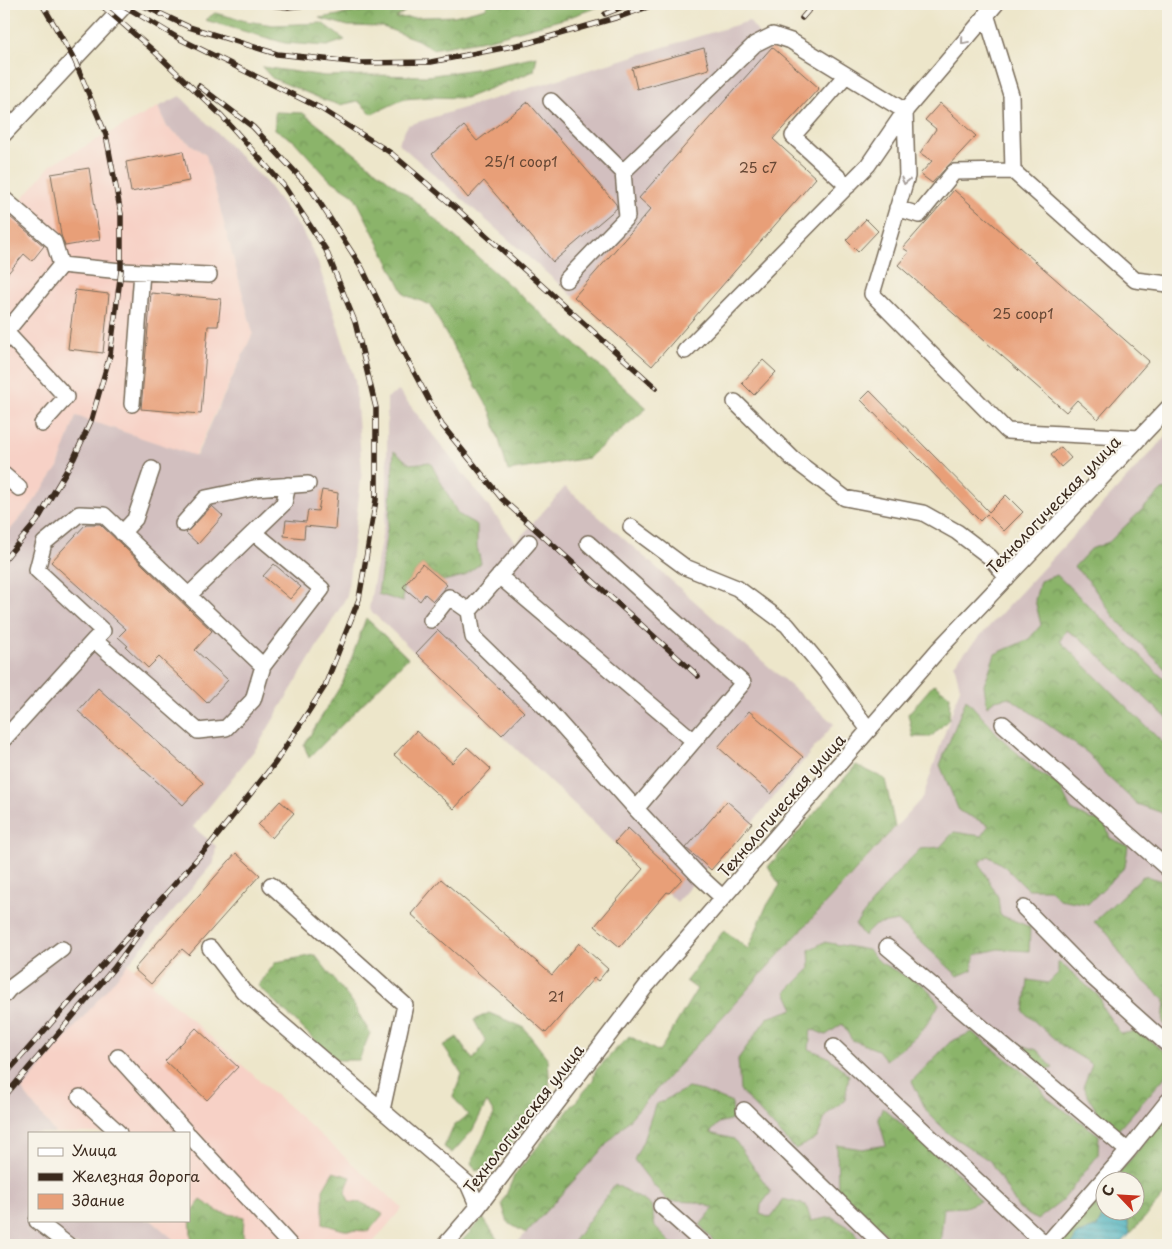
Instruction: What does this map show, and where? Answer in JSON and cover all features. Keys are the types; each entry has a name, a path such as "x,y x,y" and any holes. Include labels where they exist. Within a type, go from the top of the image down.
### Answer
{"street":[{"path":"4,134 126,4"},
{"path":"685,351 868,165 905,111 991,9"},
{"path":"991,9 1011,96 1013,170"},
{"path":"623,172 755,44 773,35 791,41 905,111"},
{"path":"846,75 793,136 848,186"},
{"path":"551,101 623,172 627,217 566,280"},
{"path":"905,111 907,176 872,294 1007,431 1140,438"},
{"path":"897,208 919,215 954,172 1013,170 1135,280 1168,284"},
{"path":"4,200 54,242 61,265"},
{"path":"61,265 142,272 209,275"},
{"path":"42,424 66,397 5,332 61,265"},
{"path":"132,404 142,272"},
{"path":"735,402 793,459 845,498 922,513 964,537 990,558 1007,578"},
{"name":"Технологическая улица","path":"445,1245 478,1206 647,986 723,898 939,649 1168,408"},
{"path":"122,533 135,519 152,468"},
{"path":"4,474 19,488"},
{"path":"183,524 206,498 254,488 308,484"},
{"path":"189,595 284,503 288,485"},
{"path":"4,739 103,631 38,570 44,543 79,514 104,516 263,666"},
{"path":"631,527 685,567 737,588 787,625 826,672 869,730"},
{"path":"94,640 198,731 226,728 253,700 263,666 322,589 254,532"},
{"path":"468,611 529,542"},
{"path":"588,544 742,683 636,810"},
{"path":"499,576 694,741"},
{"path":"431,620 449,597 468,611 473,638 545,707 636,810 723,898"},
{"path":"1003,724 1168,868"},
{"path":"271,885 405,1005 382,1110"},
{"path":"1024,908 1091,976 1168,1045"},
{"path":"887,947 1128,1151"},
{"path":"210,948 243,991 468,1184 478,1206"},
{"path":"5,989 62,949"},
{"path":"834,1047 1046,1245 1128,1151 1168,1101"},
{"path":"118,1057 186,1132"},
{"path":"80,1097 118,1132"},
{"path":"744,1110 883,1245"},
{"path":"190,1136 290,1245"},
{"path":"190,1151 205,1152"},
{"path":"661,1206 705,1245"},
{"path":"37,1222 68,1245"}],"shaded area":[{"path":"749,21 772,47 639,198 651,209 574,297 398,143 408,125"},
{"path":"180,96 266,182 302,231 317,260 355,380 362,471 347,596 257,747 193,827 216,846 214,862 22,1090 54,1132 28,1132 28,1222 153,1222 180,1245 4,1245 4,537 33,503 58,467 76,416 196,456 253,333 206,155 167,127 158,107"},
{"path":"158,107 167,127 206,155 253,333 195,456 76,416 58,467 33,503 4,537 4,220 52,164"},
{"path":"399,391 516,542 565,487 834,724 752,823 707,867 677,902 369,609 387,506 387,398"},
{"path":"1168,434 1168,1191 1144,1218 1144,1172 1094,1172 1094,1222 1140,1222 1120,1245 515,1245 923,797 960,688 954,664"},
{"path":"128,963 402,1208 371,1245 180,1245 153,1222 190,1222 190,1132 54,1132 22,1090"}],"green space":[{"path":"415,4 396,18 454,16 486,8 487,4 606,4 567,18 490,39 432,49 418,40 383,27 348,26 319,18"},
{"path":"215,13 246,21 273,25 322,23 345,40 327,46 285,43 205,20"},
{"path":"537,56 534,71 466,98 430,97 404,99 372,114 358,101 340,105 324,100 272,78 262,67 325,76 427,76 475,69"},
{"path":"275,112 303,113 416,202 647,408 588,458 508,471 491,412 431,305 405,295 354,195 329,179 294,141 275,129"},
{"path":"394,451 410,464 430,462 458,514 477,525 477,547 481,563 464,576 443,581 422,564 403,587 403,602 378,594 389,516"},
{"path":"1168,489 1168,672 1114,617 1088,580 1074,567 1091,549 1109,542 1162,490"},
{"path":"1057,575 1168,683 1168,719 1081,639 1066,630 1060,641 1168,748 1168,815 1137,804 1105,774 1089,754 1009,697 995,700 987,706 984,685 995,654 1029,639 1041,625 1035,600 1040,581"},
{"path":"366,618 408,658 309,758 304,745 343,682"},
{"path":"934,684 950,696 949,719 931,737 913,737 908,714"},
{"path":"966,699 1002,739 1038,772 1059,784 1071,810 1090,819 1104,820 1110,838 1128,846 1125,867 1088,904 1059,899 1049,889 1027,889 1004,866 988,856 979,863 998,897 1000,915 1030,927 1029,951 998,949 975,955 972,970 958,976 898,921 875,925 864,936 855,925 892,878 920,849 940,847 954,832 981,836 989,825 959,811 940,765"},
{"path":"856,765 885,779 895,827 526,1233 508,1223 502,1204 515,1174 593,1081 595,1071 629,1036 659,1052 697,989 686,981 724,930 748,949 766,907 780,885 768,867"},
{"path":"1143,876 1168,882 1168,1029 1163,1022 1165,1000 1130,969 1107,932 1094,922"},
{"path":"824,942 868,950 881,963 925,986 939,1004 917,1036 886,1060 878,1050 852,1040 842,1024 826,1035 811,1029 809,1049 828,1057 849,1075 845,1100 826,1115 817,1138 795,1149 740,1091 738,1059 767,1018 794,1009 786,992 810,968 809,950"},
{"path":"315,955 351,1001 370,1033 359,1060 336,1060 258,986 276,962"},
{"path":"1058,961 1101,998 1102,1007 1121,1034 1137,1031 1168,1054 1168,1067 1164,1078 1118,1130 1102,1121 1083,1087 1092,1064 1061,1045 1024,1012 1028,980 1048,983 1058,973"},
{"path":"489,1013 523,1027 548,1059 550,1090 507,1148 487,1166 476,1171 471,1163 494,1114 487,1102 472,1131 452,1153 444,1147 453,1127 468,1115 453,1097 462,1074 443,1046 457,1037 473,1060 486,1042 474,1020"},
{"path":"972,1032 1037,1083 1047,1098 1099,1135 1098,1155 1062,1201 1037,1220 1019,1209 990,1161 950,1135 927,1112 912,1081 950,1042"},
{"path":"1013,1043 1037,1050 1053,1068 1043,1071"},
{"path":"688,1088 703,1091 732,1103 733,1119 719,1123 710,1133 734,1139 771,1192 761,1205 760,1214 771,1218 783,1199 806,1205 811,1221 832,1217 855,1231 861,1245 722,1245 715,1243 700,1225 714,1208 696,1202 668,1201 634,1160 643,1141 655,1105"},
{"path":"883,1108 963,1178 980,1201 965,1207 944,1208 940,1245 918,1245 916,1239 895,1243 838,1189 837,1145 862,1149 886,1145 878,1117"},
{"path":"1168,1114 1168,1191 1144,1218 1144,1172 1120,1172"},
{"path":"333,1172 351,1177 345,1191 349,1202 362,1203 383,1214 369,1231 344,1230 323,1224 323,1189"},
{"path":"615,1184 651,1205 655,1227 672,1244 687,1245 571,1245"},
{"path":"201,1200 219,1212 244,1217 243,1236 255,1245 195,1245 191,1236 190,1214"},
{"path":"1094,1201 1094,1222 1100,1222 1097,1227 1076,1235 1072,1245 1055,1245"},
{"path":"483,1218 501,1245 458,1245"},
{"path":"1128,1222 1141,1222 1130,1234"}],"water":[{"path":"1100,1222 1128,1222 1130,1234 1120,1245 1072,1245 1076,1235 1097,1227"}],"building":[{"path":"772,47 819,88 773,139 816,178 652,366 574,297 651,209 639,198"},
{"path":"704,48 709,69 637,89 632,68"},
{"path":"528,102 616,204 617,208 553,262 484,181 468,198 432,154 464,126 477,141"},
{"path":"940,103 976,136 932,183 920,174 932,161 920,153 936,129 925,120"},
{"path":"183,151 189,181 131,192 126,162"},
{"path":"89,168 100,240 65,246 61,235 51,174"},
{"path":"954,190 1149,361 1098,419 1077,400 1066,412 898,265 909,252 903,248"},
{"path":"10,217 44,246 32,261 24,254 4,278 4,224"},
{"path":"866,219 878,231 858,252 846,240"},
{"path":"75,290 109,294 103,353 68,349"},
{"path":"151,293 221,299 218,326 208,326 201,414 141,409"},
{"path":"763,360 776,372 754,395 742,383"},
{"path":"870,391 989,512 1006,495 1023,512 1004,531 987,514 980,521 861,400"},
{"path":"1061,447 1071,458 1061,467 1051,455"},
{"path":"322,490 338,493 335,529 305,526 304,538 284,536 286,520 306,522 308,510 318,511"},
{"path":"212,506 223,516 198,544 186,533"},
{"path":"86,524 100,524 212,631 195,650 228,680 207,703 159,657 148,668 118,637 126,629 51,562"},
{"path":"274,564 301,587 290,599 263,576"},
{"path":"422,564 447,585 433,601 425,594 420,601 403,587"},
{"path":"438,630 524,712 502,735 416,653"},
{"path":"98,688 203,783 183,805 78,711"},
{"path":"749,711 803,757 771,794 718,747"},
{"path":"416,731 452,763 467,747 491,769 454,809 394,755"},
{"path":"280,801 294,813 272,838 258,825"},
{"path":"727,801 752,823 711,870 686,848"},
{"path":"628,828 682,879 669,893 667,892 620,947 595,926 643,869 615,842"},
{"path":"236,853 260,875 189,955 182,949 151,984 134,969"},
{"path":"441,879 552,975 579,943 608,969 598,981 594,978 546,1033 411,914"},
{"path":"196,1028 238,1067 207,1100 165,1061"}],"railway":[{"path":"4,560 37,521 74,458 91,421 110,355 121,271 121,214 106,135 74,59 42,4"},
{"path":"4,1076 212,842 275,763 325,686 359,599 376,500 376,408 355,322 326,250 284,186 222,116 156,53 100,4"},
{"path":"121,4 178,38 320,108 391,153 458,210 656,388"},
{"path":"140,4 189,27 277,54 361,63 431,62 528,43 622,16 656,4"},
{"path":"262,4 288,7 315,4"},
{"path":"605,14 630,4"},
{"path":"802,18 814,4"},
{"path":"199,86 253,127 311,189 362,268 399,344 442,425 502,499 698,676"},
{"path":"4,1097 114,968 141,931"}]}
